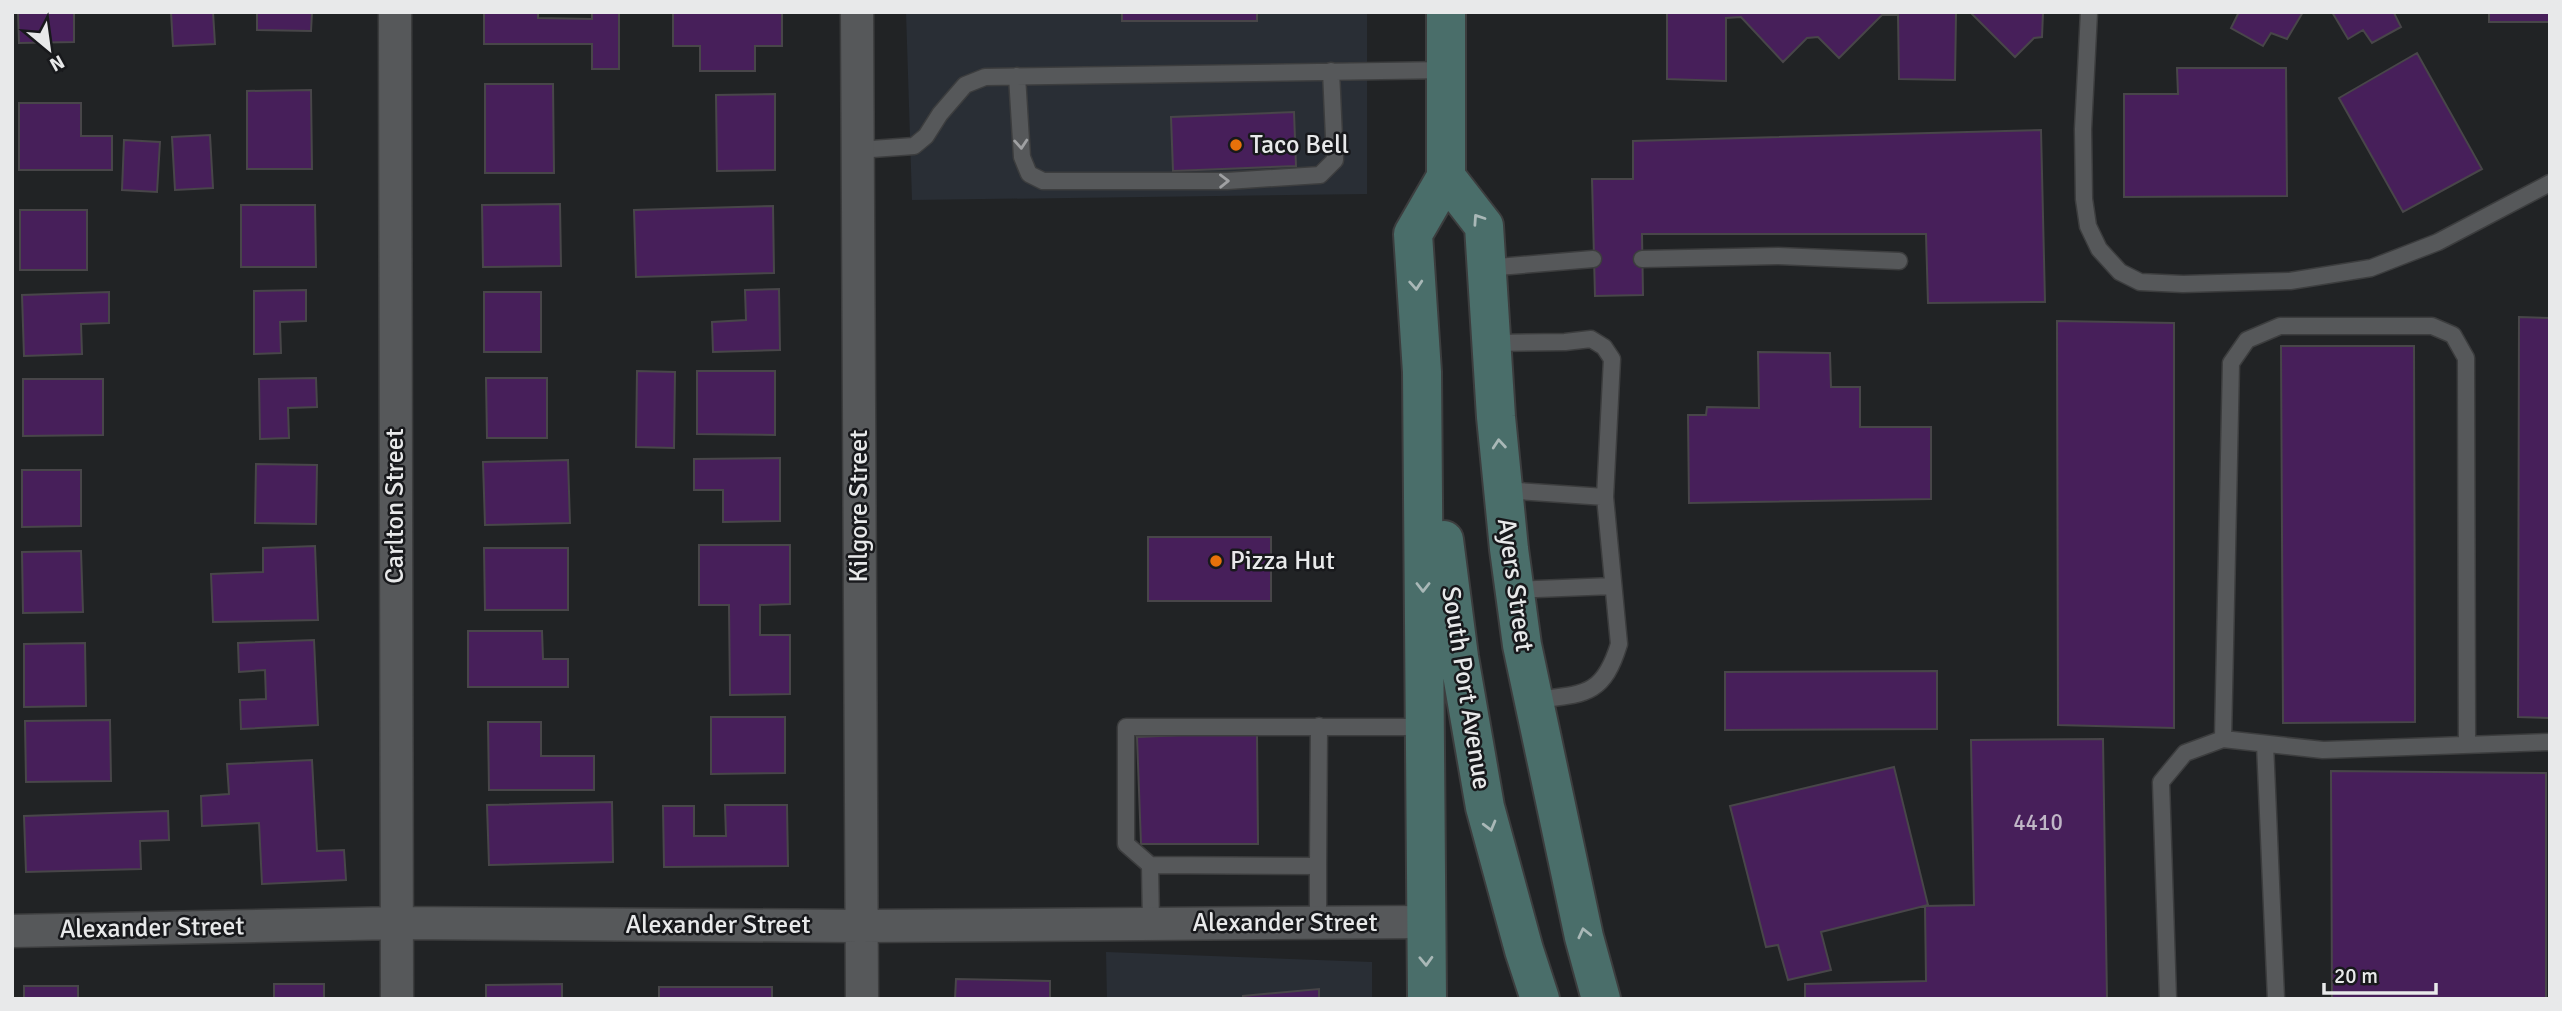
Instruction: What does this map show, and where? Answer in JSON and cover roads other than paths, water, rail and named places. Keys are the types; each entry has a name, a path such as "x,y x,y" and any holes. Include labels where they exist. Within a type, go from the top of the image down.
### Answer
{"main road":[{"path":"1427,999 1422,372 1413,234 1447,177 1446,12"},
{"name":"Ayers Street","path":"1447,177 1484,226 1490,343 1503,490 1522,645 1584,937 1601,999"},
{"name":"South Port Avenue","path":"1422,372 1459,657 1485,807 1540,999"}],"street":[{"name":"Carlton Street","path":"395,12 397,999"},
{"name":"Kilgore Street","path":"857,12 862,999"},
{"name":"Alexander Street","path":"12,931 396,923 860,926 1425,922"}],"lane":[{"path":"2090,12 2083,129 2084,199 2088,226 2099,249 2120,272 2140,282 2183,284 2290,281 2371,268 2438,242 2550,183"},
{"path":"858,150 914,146 926,136 940,114 965,85 985,77 1447,70"},
{"path":"1017,76 1022,158 1029,174 1036,178 1043,181 1227,181 1320,175 1335,160 1331,71"},
{"path":"1642,259 1779,256 1899,261"},
{"path":"1486,268 1594,259"},
{"path":"2223,739 2231,363 2247,340 2280,326 2432,326 2453,335 2466,358 2467,744"},
{"path":"1490,343 1591,339 1604,346 1612,359 1605,497 1619,644 1612,667 1599,684 1579,695 1534,701"},
{"path":"1503,490 1605,497"},
{"path":"1514,590 1613,586"},
{"path":"1318,923 1319,726"},
{"path":"1318,866 1150,865 1126,844 1126,727 1424,727"},
{"path":"2168,999 2161,782 2185,753 2223,739 2323,750 2550,742"},
{"path":"2265,744 2276,999"},
{"path":"1150,865 1151,924"}],"place":[{"name":"Taco Bell","path":"1236,145"},
{"name":"Pizza Hut","path":"1216,561"}]}
